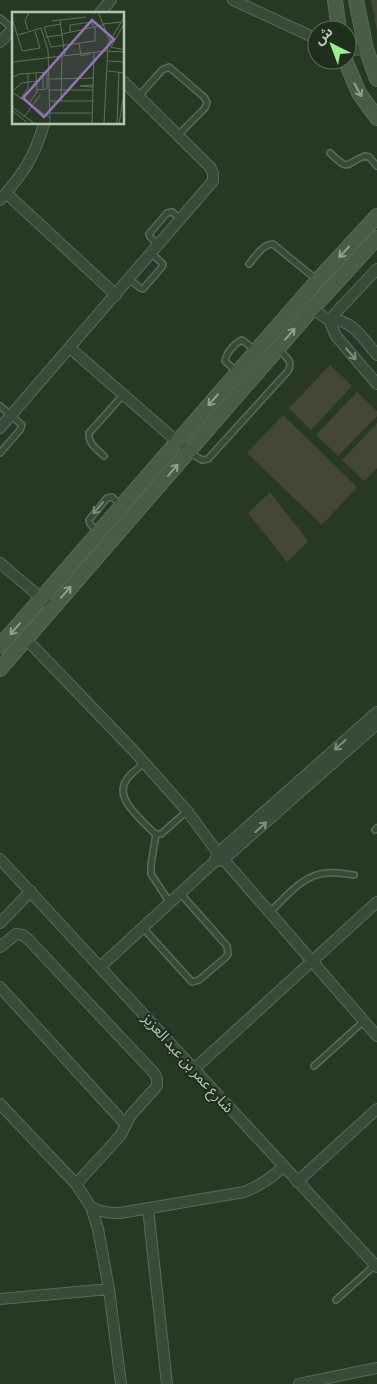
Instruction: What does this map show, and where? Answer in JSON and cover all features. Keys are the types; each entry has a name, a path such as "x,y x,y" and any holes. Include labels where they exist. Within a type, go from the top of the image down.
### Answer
{"street":[{"path":"101,12 111,0"},
{"path":"233,0 307,34"},
{"path":"335,0 338,20"},
{"path":"356,0 366,49 374,63 377,78"},
{"path":"0,42 12,29"},
{"path":"357,49 366,49"},
{"path":"349,70 359,93 377,118"},
{"path":"0,428 213,181 210,167 125,83"},
{"path":"44,125 32,158 3,197 116,295"},
{"path":"0,646 237,372 377,216"},
{"path":"0,669 277,349 377,238"},
{"path":"329,320 377,269"},
{"path":"317,281 328,291"},
{"path":"312,309 329,320 337,320 349,324 377,355"},
{"path":"329,320 336,336 377,384"},
{"path":"70,348 188,451"},
{"path":"0,563 53,608"},
{"path":"26,639 187,811 219,858 270,912 377,1036"},
{"path":"100,967 219,858 375,722"},
{"name":"شارع عمر بن عبد العزيز","path":"0,860 31,891 376,1266"},
{"path":"0,923 31,891"},
{"path":"194,1069 377,902"},
{"path":"0,947 16,934 23,935 28,939 155,1074 158,1080 157,1086 131,1114 120,1136 76,1184"},
{"path":"0,987 126,1125"},
{"path":"0,1104 76,1184 91,1207 98,1229 109,1289 121,1384"},
{"path":"297,1182 377,1109"},
{"path":"91,1207 109,1213 244,1192 268,1180 283,1167"},
{"path":"148,1208 167,1384"},
{"path":"0,1299 109,1289"},
{"path":"299,1384 377,1368"}],"lane":[{"path":"0,18 12,27"},
{"path":"139,96 162,70 168,67 204,97 206,102 205,108 178,136"},
{"path":"330,153 341,164 346,166 364,156 369,157 377,166"},
{"path":"159,245 149,234 167,213 172,212 181,220"},
{"path":"249,264 268,244 273,244 317,281"},
{"path":"129,279 143,289 163,264 152,254"},
{"path":"237,372 225,360 226,356 242,340 256,351"},
{"path":"188,451 202,460 208,459 288,372 290,360 277,349"},
{"path":"104,456 90,444 88,439 89,433 123,394"},
{"path":"0,406 20,423 22,428 0,453"},
{"path":"144,763 126,780 123,796 156,834"},
{"path":"156,834 163,832 187,811"},
{"path":"156,834 151,874 170,903"},
{"path":"270,912 303,881 314,876 326,873 354,875"},
{"path":"143,928 192,982 199,980 226,956 228,954 227,946 180,893"},
{"path":"314,1066 364,1021"},
{"path":"336,1300 376,1266"}],"green space":[{"path":"371,0 377,0 377,31"},
{"path":"330,365 352,386 311,430 289,408"},
{"path":"357,392 377,411 377,416 338,456 316,435"},
{"path":"283,415 357,487 322,525 247,453"},
{"path":"377,423 377,468 364,481 342,460"},
{"path":"270,492 308,541 287,562 248,513"}]}
